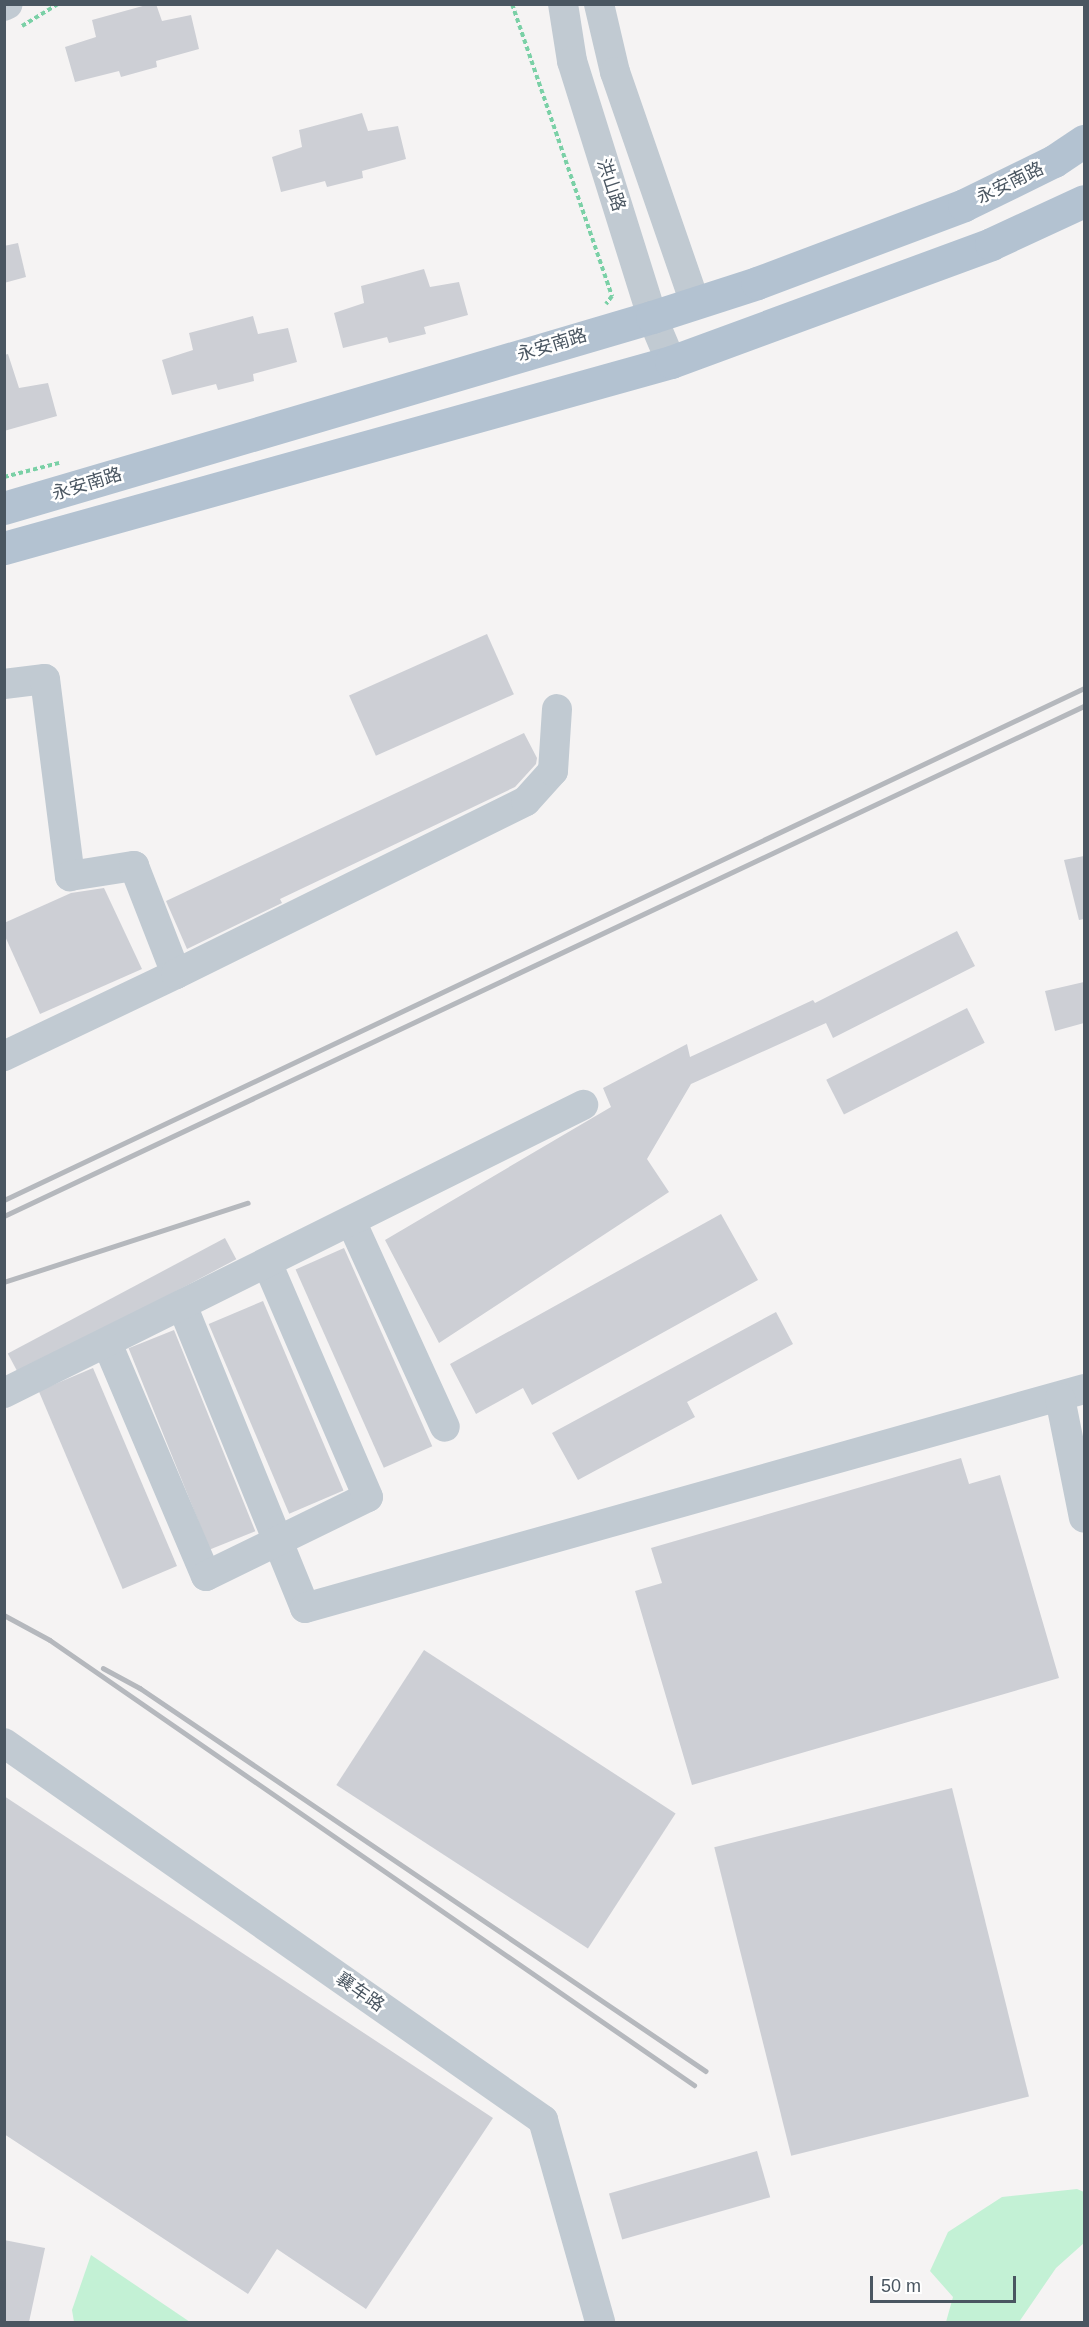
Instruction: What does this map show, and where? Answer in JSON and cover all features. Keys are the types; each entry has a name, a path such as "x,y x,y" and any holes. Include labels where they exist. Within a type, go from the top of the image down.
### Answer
{"main road":[{"name":"永安南路","path":"4,508 652,317 757,283 964,205 1054,161 1084,141"},
{"path":"1054,161 1084,147"},
{"path":"4,548 671,362 991,244 1082,201"}],"street":[{"name":"洪山路","path":"563,4 572,61 652,317 671,362"},
{"path":"599,4 615,72 695,303"},
{"path":"4,684 45,680 70,876 134,866 176,974"},
{"path":"4,1056 176,974 526,801 554,771 556,709"},
{"path":"4,1393 583,1105"},
{"path":"351,1221 445,1427"},
{"path":"107,1343 206,1575 368,1497 267,1263"},
{"path":"182,1305 305,1608 1078,1393 1084,1518"},
{"name":"襄车路","path":"4,1743 543,2120 600,2322"}],"path":[{"path":"9,13 58,4"},
{"path":"512,4 612,296 602,311"}],"green space":[{"path":"1077,2189 1084,2192 1084,2243 1056,2268 1019,2322 946,2322 953,2297 930,2271 948,2232 1002,2197"},
{"path":"91,2255 190,2322 74,2322 72,2310"}],"building":[{"path":"156,4 162,21 191,15 199,49 156,61 157,67 121,77 119,71 75,82 65,47 96,37 92,20"},
{"path":"362,113 368,131 398,126 406,159 362,171 363,178 327,187 325,181 281,192 272,157 302,147 299,130"},
{"path":"18,243 26,277 4,283 4,246"},
{"path":"424,269 430,287 459,282 468,315 424,327 426,334 389,343 387,337 343,348 334,313 364,303 361,286"},
{"path":"253,316 258,334 288,328 297,362 253,374 254,381 218,390 216,384 172,395 162,360 193,350 189,333"},
{"path":"8,354 19,388 48,383 57,416 4,431 4,355"},
{"path":"487,634 514,694 376,756 349,695"},
{"path":"524,733 537,758 536,764 515,787 280,899 282,903 187,949 166,901"},
{"path":"1084,856 1084,919 1079,920 1064,860"},
{"path":"104,888 142,969 40,1014 4,934 4,923 71,893"},
{"path":"957,931 975,966 833,1038 826,1023 691,1084 647,1159 669,1192 439,1343 385,1240 611,1107 603,1088 687,1044 690,1057 813,1000 815,1003"},
{"path":"1084,982 1084,1023 1055,1031 1045,991"},
{"path":"967,1008 985,1043 844,1114 826,1080"},
{"path":"721,1214 758,1280 532,1405 523,1388 476,1414 450,1364"},
{"path":"225,1238 236,1259 19,1375 8,1353"},
{"path":"344,1248 432,1446 384,1468 296,1270"},
{"path":"263,1301 343,1491 289,1514 209,1324"},
{"path":"776,1312 793,1344 687,1402 695,1417 578,1480 552,1433"},
{"path":"174,1330 255,1531 210,1550 129,1348"},
{"path":"93,1368 177,1566 123,1589 39,1391"},
{"path":"961,1458 969,1484 1000,1475 1059,1678 692,1785 635,1591 662,1583 651,1548"},
{"path":"424,1650 676,1813 588,1948 336,1785"},
{"path":"952,1788 1029,2097 791,2156 714,1847"},
{"path":"4,1796 493,2118 366,2309 277,2249 248,2294 4,2134"},
{"path":"757,2151 770,2197 622,2240 609,2193"},
{"path":"4,2240 45,2248 29,2322 4,2322"}],"railway":[{"path":"4,1200 1084,688"},
{"path":"4,1216 1084,706"},
{"path":"4,1282 247,1203"},
{"path":"4,1615 50,1640 694,2085"},
{"path":"103,1668 140,1688 706,2071"}]}
